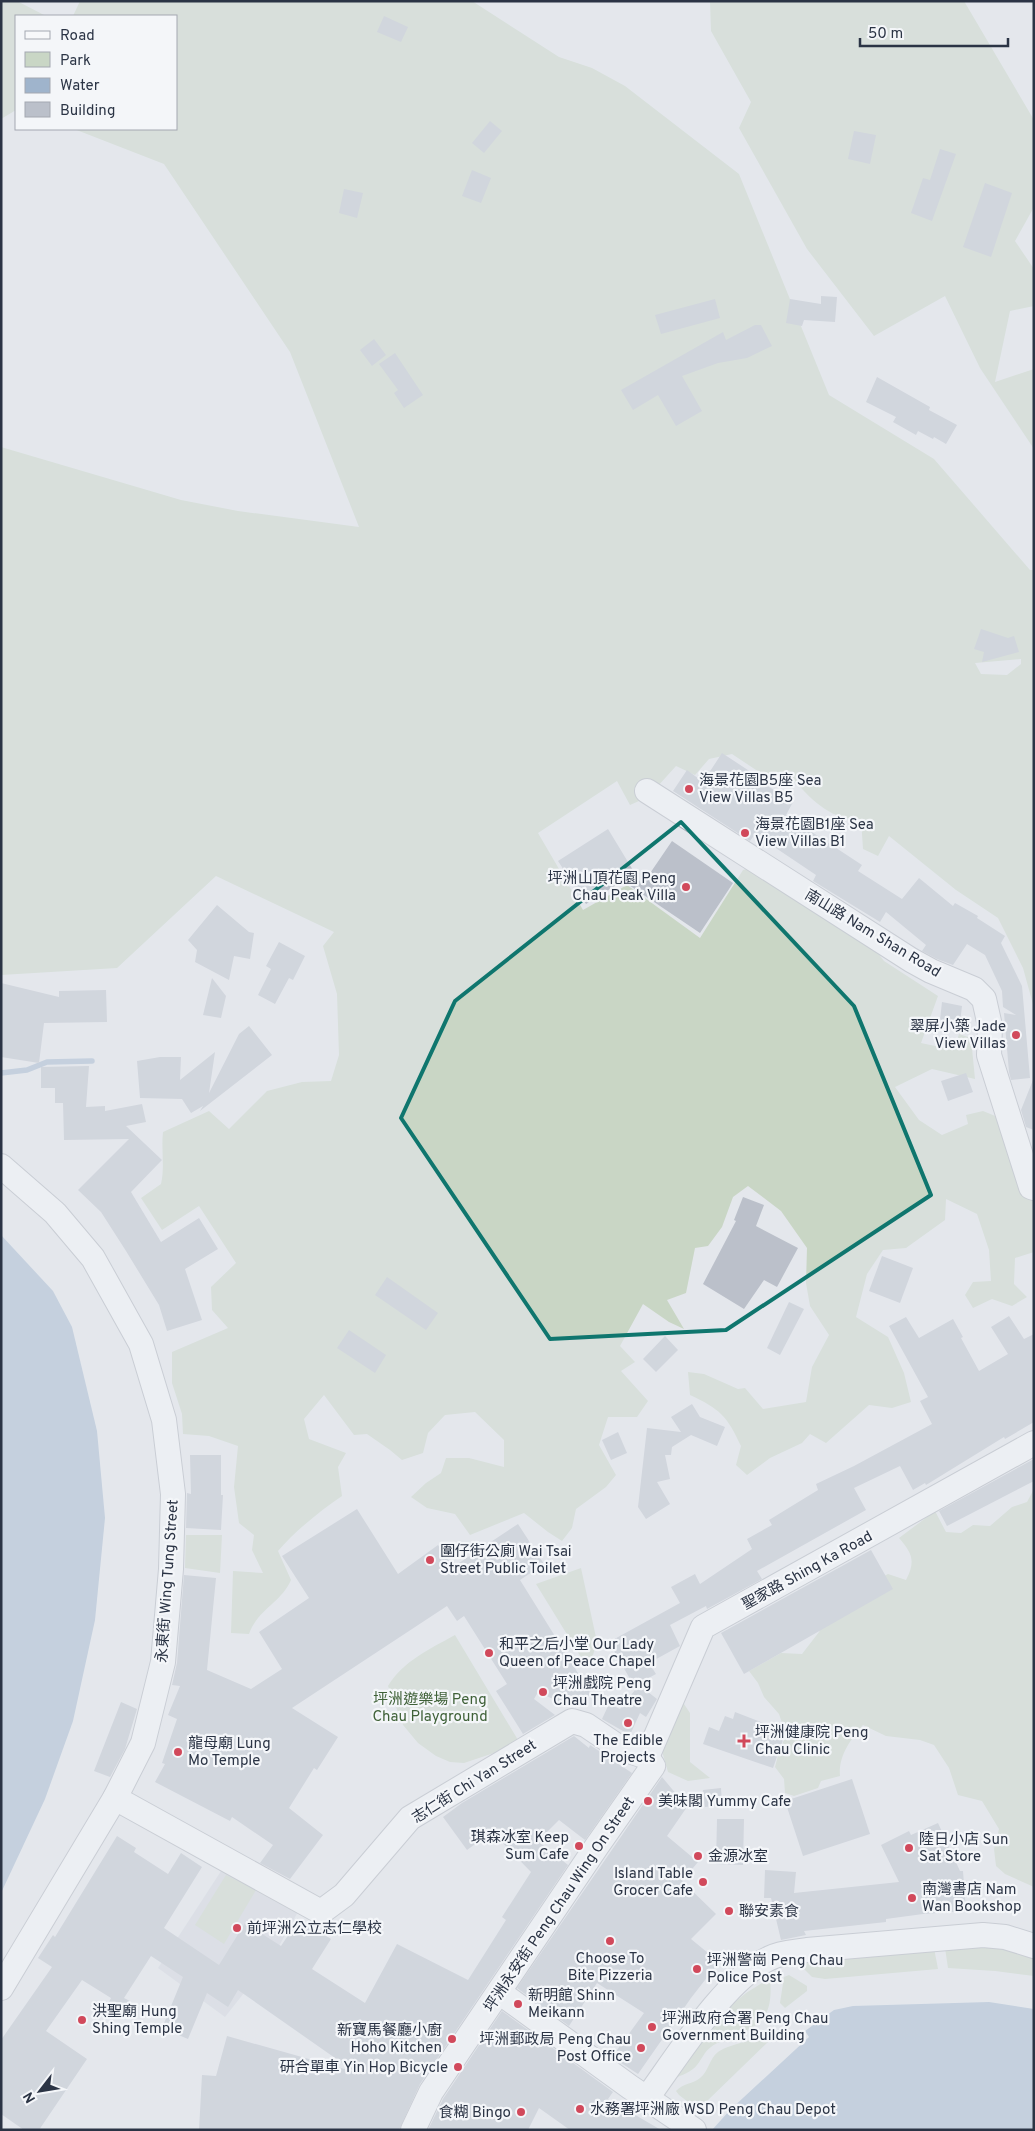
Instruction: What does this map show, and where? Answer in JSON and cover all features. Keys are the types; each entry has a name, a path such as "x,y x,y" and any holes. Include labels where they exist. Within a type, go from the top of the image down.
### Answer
{"street":[{"name":"南山路 Nam Shan Road","path":"647,791 911,960 930,971 974,989 980,994 984,999 989,1015 989,1054 1031,1187 1034,1188"},
{"name":"永東街 Wing Tung Street","path":"1,1166 55,1213 93,1258 141,1344 164,1420 173,1494 171,1569 163,1662 143,1743 116,1798 1,1988"},
{"name":"聖家路 Shing Ka Road","path":"647,1757 703,1627 1034,1443"},
{"name":"志仁街 Chi Yan Street","path":"116,1798 321,1912 344,1895 410,1818 572,1721 586,1725 620,1748 647,1757"},
{"name":"坪洲永安街 Peng Chau Wing On Street","path":"413,2130 431,2092 591,1854 653,1766 647,1757"},
{"path":"647,2098 719,2000 749,1972 778,1954 983,1935 1005,1937 1034,1946"},
{"path":"499,1992 694,2130"}],"highlighted area":[{"path":"681,822 854,1006 931,1195 726,1330 550,1339 401,1118 455,1001"}],"shaded area":[{"name":"前坪洲公立志仁學校","path":"223,1868 299,1910 274,1955 225,2017 158,1968"}],"green space":[{"path":"1,1 17,1 44,15 15,15 15,111 1,119"},
{"path":"80,1 472,1 559,57 592,68 625,86 739,174 829,395 934,459 1030,570 1034,570 1034,1008 1023,968 998,918 956,890 889,836 878,856 863,849 861,819 850,819 830,812 813,800 791,777 768,778 732,754 709,759 695,775 676,766 648,797 630,805 617,781 538,833 583,910 627,885 700,938 743,870 757,866 868,940 884,961 938,996 921,1043 954,1050 959,1034 971,1038 975,1079 932,1069 895,1087 919,1120 942,1135 968,1124 966,1115 983,1111 1005,1120 1034,1179 1034,1252 1015,1258 1014,1284 1027,1297 1012,1306 992,1299 973,1308 965,1295 973,1282 991,1281 989,1250 977,1214 946,1199 945,1220 906,1248 883,1250 867,1274 856,1317 888,1337 904,1373 911,1402 892,1408 869,1405 826,1443 810,1434 802,1443 770,1458 747,1475 736,1465 741,1446 727,1420 716,1409 690,1395 688,1372 704,1374 738,1389 745,1388 763,1409 806,1402 812,1367 829,1335 810,1306 806,1283 807,1248 781,1211 748,1186 733,1197 722,1227 708,1246 695,1248 686,1293 667,1300 684,1329 669,1322 643,1304 620,1346 635,1362 621,1371 648,1401 637,1417 608,1417 599,1445 616,1475 606,1487 576,1509 572,1528 562,1541 524,1513 470,1535 455,1514 427,1508 411,1497 426,1483 441,1473 446,1458 469,1458 504,1467 504,1440 475,1412 445,1415 428,1433 423,1453 402,1460 367,1434 354,1435 324,1395 304,1419 309,1439 346,1453 338,1467 342,1496 308,1522 278,1551 291,1580 281,1595 258,1618 249,1634 231,1633 233,1571 263,1573 252,1550 254,1535 239,1523 234,1487 238,1446 209,1436 183,1434 182,1414 172,1383 172,1352 228,1328 212,1310 211,1287 236,1263 199,1206 162,1230 141,1198 161,1184 163,1132 209,1111 229,1129 267,1091 302,1082 331,1081 339,1055 337,994 323,946 334,932 216,876 117,968 1,975 1,447 181,500 238,511 359,527 290,352 164,164 77,130 178,130 178,15 73,15","holes":["1021,659 1021,664 1007,675 981,674 975,663"]},
{"path":"710,1 964,1 1034,120 1034,207 1015,241 1034,269 1034,306 1010,311 995,382 1034,369 1034,449 980,368 945,296 874,336 807,249 739,128 751,102 711,31"},
{"path":"1034,1489 1034,1887 1005,1874 996,1866 994,1849 999,1829 982,1801 958,1795 949,1768 934,1745 920,1740 886,1736 863,1725 843,1755 840,1776 821,1781 818,1788 794,1796 785,1793 784,1779 775,1767 786,1735 779,1714 764,1697 758,1683 749,1671 781,1653 802,1654 819,1632 828,1615 865,1586 888,1574 906,1580 912,1562 910,1553 899,1538 935,1511 946,1532 961,1533 973,1525 990,1526 1012,1507 1027,1502"},
{"path":"186,1535 222,1535 220,1573 185,1568"},
{"path":"581,1568 597,1642 593,1655 584,1662 536,1584"},
{"name":"坪洲遊樂場 Peng Chau Playground","path":"455,1635 518,1740 497,1752 464,1763 450,1762 436,1756 418,1743 403,1725 388,1686 401,1669"},
{"path":"682,1701 690,1713 690,1762 710,1778 688,1781 668,1772 662,1751"},
{"path":"226,1875 256,1890 224,1944 195,1925"},
{"path":"988,1944 1034,1953 1034,1976 948,1968 945,1948"},
{"path":"934,1948 938,1969 825,1979 812,1977 798,1963 814,1957"},
{"path":"789,1975 807,1986 807,1991 785,2008 780,2003 784,1977"},
{"path":"770,1978 771,1990 768,2009 760,2022 744,2032 713,2045 695,2067 674,2079 729,2007 746,1993"},
{"path":"774,2034 705,2103 696,2108 676,2091 682,2086 700,2078 715,2055 722,2049"}],"water":[{"path":"1,1235 53,1291 72,1327 97,1431 105,1518 95,1620 73,1721 45,1799 1,1893"},
{"path":"989,2002 1034,2009 1034,2130 712,2130 730,2110 809,2037 805,2031 834,2010 853,2006"}],"building":[{"path":"384,16 408,27 401,42 377,32"},
{"path":"490,121 502,131 484,153 472,143"},
{"path":"854,131 876,135 870,164 848,159"},
{"path":"940,149 956,154 932,221 911,213 923,178 930,180"},
{"path":"472,170 491,178 481,203 462,196"},
{"path":"985,183 1012,193 991,257 963,247"},
{"path":"344,189 363,193 357,218 339,213"},
{"path":"821,296 837,297 835,322 804,320 802,326 786,323 790,299 821,304"},
{"path":"715,299 720,318 661,334 655,315"},
{"path":"755,325 761,325 772,346 747,358 718,363 682,376 702,411 676,426 658,395 633,410 621,390 723,332 726,340"},
{"path":"374,339 386,355 372,366 360,350"},
{"path":"395,353 423,395 404,408 394,393 398,390 379,364"},
{"path":"877,377 930,407 929,410 957,425 946,444 918,431 916,435 893,422 896,417 866,402"},
{"path":"981,629 1008,638 1014,636 1019,652 982,662 984,652 974,649"},
{"path":"722,753 757,776 755,778 793,802 786,815 862,865 858,871 902,899 919,878 953,906 955,903 978,916 977,918 1005,936 1001,943 1022,986 1030,1078 1011,1080 1004,1013 1016,1015 1003,1007 1002,991 985,955 967,944 953,965 937,959 922,951 926,945 886,912 880,922 813,881 816,875 755,834 750,841 673,791 687,770 703,782"},
{"path":"608,829 642,885 672,841 733,883 700,933 623,881 586,904 558,861"},
{"path":"217,905 249,932 254,933 250,959 234,956 229,980 195,962 197,950 188,940"},
{"path":"279,942 305,956 293,980 289,978 275,1004 258,995 271,969 266,966"},
{"path":"212,978 226,996 221,1018 203,1015"},
{"path":"1,983 59,997 59,991 106,990 107,1022 44,1023 39,1063 1,1057"},
{"path":"942,1002 962,1006 960,1023 940,1020"},
{"path":"249,1026 272,1055 200,1111 203,1106 191,1113 182,1099 140,1098 137,1061 160,1057 181,1057 180,1080 215,1052 209,1093 239,1034"},
{"path":"89,1066 86,1107 105,1106 105,1111 142,1104 146,1122 126,1126 162,1160 131,1192 161,1242 199,1218 218,1249 185,1269 202,1320 167,1331 159,1305 126,1251 101,1212 78,1190 129,1139 64,1140 63,1103 55,1103 55,1088 41,1088 41,1067"},
{"path":"966,1073 973,1092 948,1101 941,1081"},
{"path":"1033,1080 1034,1130 1026,1127 1021,1110"},
{"path":"743,1197 764,1205 756,1226 798,1248 777,1287 764,1280 744,1309 703,1284 736,1221 734,1220"},
{"path":"882,1256 913,1268 900,1303 869,1291"},
{"path":"387,1277 438,1313 426,1330 375,1295"},
{"path":"789,1302 804,1309 780,1355 767,1348"},
{"path":"1009,1316 1024,1339 1034,1334 1034,1422 1005,1439 1004,1437 926,1485 925,1483 913,1490 900,1466 854,1488 866,1510 757,1571 762,1579 707,1609 706,1606 670,1625 680,1646 649,1663 656,1674 634,1686 609,1642 680,1603 671,1587 695,1574 700,1584 752,1549 747,1539 772,1525 769,1520 818,1490 816,1484 932,1424 920,1401 928,1397 889,1326 906,1317 919,1338 953,1319 979,1371 1008,1354 991,1327"},
{"path":"349,1330 386,1355 375,1373 337,1348"},
{"path":"665,1336 678,1350 656,1372 643,1359"},
{"path":"692,1404 700,1417 725,1427 717,1446 691,1435 672,1447 671,1455 665,1455 670,1479 657,1482 670,1504 646,1519 638,1507 647,1428 681,1432 671,1417"},
{"path":"618,1432 627,1453 611,1460 602,1440"},
{"path":"190,1455 221,1455 221,1495 223,1495 221,1530 186,1528 187,1493 191,1494"},
{"path":"1034,1459 1034,1481 947,1526 939,1511"},
{"path":"357,1509 398,1574 438,1545 453,1567 518,1524 544,1564 520,1580 591,1694 570,1707 538,1692 534,1699 555,1715 523,1734 496,1691 507,1684 464,1616 457,1621 447,1606 292,1708 338,1737 317,1770 314,1768 289,1808 323,1835 290,1879 260,1863 273,1845 232,1817 230,1821 155,1782 165,1764 162,1763 177,1719 168,1715 180,1686 172,1685 177,1663 184,1575 216,1578 207,1670 251,1689 282,1669 259,1632 309,1598 282,1556"},
{"path":"871,1550 893,1589 744,1674 721,1633"},
{"path":"639,1685 657,1699 646,1717 640,1713 630,1735 602,1719 609,1704 620,1709"},
{"path":"121,1702 137,1709 125,1749 110,1777 94,1771"},
{"name":"坪洲健康院 Peng Chau Clinic","path":"735,1712 781,1730 779,1735 784,1737 773,1768 703,1744 709,1727 719,1731 725,1716 733,1719"},
{"path":"574,1736 589,1748 590,1745 632,1773 585,1840 559,1820 538,1841 568,1865 420,2084 399,2130 199,2130 202,2075 216,2076 227,2036 355,2072 238,1990 228,2007 207,1993 188,2039 162,2028 183,1977 151,1956 124,1998 130,2001 120,2016 106,2008 111,1998 82,1980 46,2031 87,2059 39,2130 24,2130 1,2114 1,2040 52,1967 38,1958 53,1935 55,1937 117,1836 136,1848 134,1852 168,1874 181,1853 202,1867 164,1928 219,1965 245,1923 281,1946 299,1919 331,1939 312,1969 365,2003 397,1944 468,1980 506,1920 502,1917 531,1872 492,1832 467,1850 443,1817 462,1803"},
{"path":"662,1777 687,1807 667,1836 698,1862 682,1881 716,1914 691,1939 719,1962 691,1998 638,2074 612,2057 644,2013 597,1983 569,2026 517,1988"},
{"path":"852,1779 870,1834 803,1856 785,1801"},
{"path":"721,1788 722,1805 705,1807 703,1790"},
{"path":"717,1819 744,1819 743,1865 716,1864"},
{"path":"938,1823 960,1871 963,1871 966,1911 923,1914 886,1919 886,1922 804,1931 806,1935 781,1940 771,1898 764,1898 765,1870 796,1872 794,1893 899,1882 881,1845 909,1831 911,1835"},
{"path":"502,2011 613,2092 608,2099 661,2130 570,2130 539,2108 528,2130 428,2130 443,2099"}],"waterway":[{"path":"1,1073 27,1070 47,1062 92,1061"}],"place":[{"name":"海景花園B5座 Sea View Villas B5","path":"689,789"},
{"name":"海景花園B1座 Sea View Villas B1","path":"745,833"},
{"name":"坪洲山頂花園 Peng Chau Peak Villa","path":"686,887"},
{"name":"翠屏小築 Jade View Villas","path":"1016,1035"},
{"name":"圍仔街公廁 Wai Tsai Street Public Toilet","path":"430,1560"},
{"name":"和平之后小堂 Our Lady Queen of Peace Chapel","path":"489,1653"},
{"name":"坪洲戲院 Peng Chau Theatre","path":"543,1692"},
{"name":"The Edible Projects","path":"628,1723"},
{"name":"坪洲健康院 Peng Chau Clinic","path":"744,1741"},
{"name":"龍母廟 Lung Mo Temple","path":"178,1752"},
{"name":"美味閣 Yummy Cafe","path":"648,1801"},
{"name":"琪森冰室 Keep Sum Cafe","path":"579,1846"},
{"name":"陸日小店 Sun Sat Store","path":"909,1848"},
{"name":"金源冰室","path":"698,1856"},
{"name":"Island Table Grocer Cafe","path":"703,1882"},
{"name":"南灣書店 Nam Wan Bookshop","path":"912,1898"},
{"name":"聯安素食","path":"729,1911"},
{"name":"前坪洲公立志仁學校","path":"237,1928"},
{"name":"Choose To Bite Pizzeria","path":"610,1941"},
{"name":"坪洲警崗 Peng Chau Police Post","path":"697,1969"},
{"name":"新明館 Shinn Meikann","path":"518,2004"},
{"name":"洪聖廟 Hung Shing Temple","path":"82,2020"},
{"name":"坪洲政府合署 Peng Chau Government Building","path":"652,2027"},
{"name":"新寶馬餐廳小廚 Hoho Kitchen","path":"452,2039"},
{"name":"坪洲郵政局 Peng Chau Post Office","path":"641,2048"},
{"name":"研合單車 Yin Hop Bicycle","path":"458,2067"},
{"name":"水務署坪洲廠 WSD Peng Chau Depot","path":"580,2109"},
{"name":"食糊 Bingo","path":"521,2112"}]}
